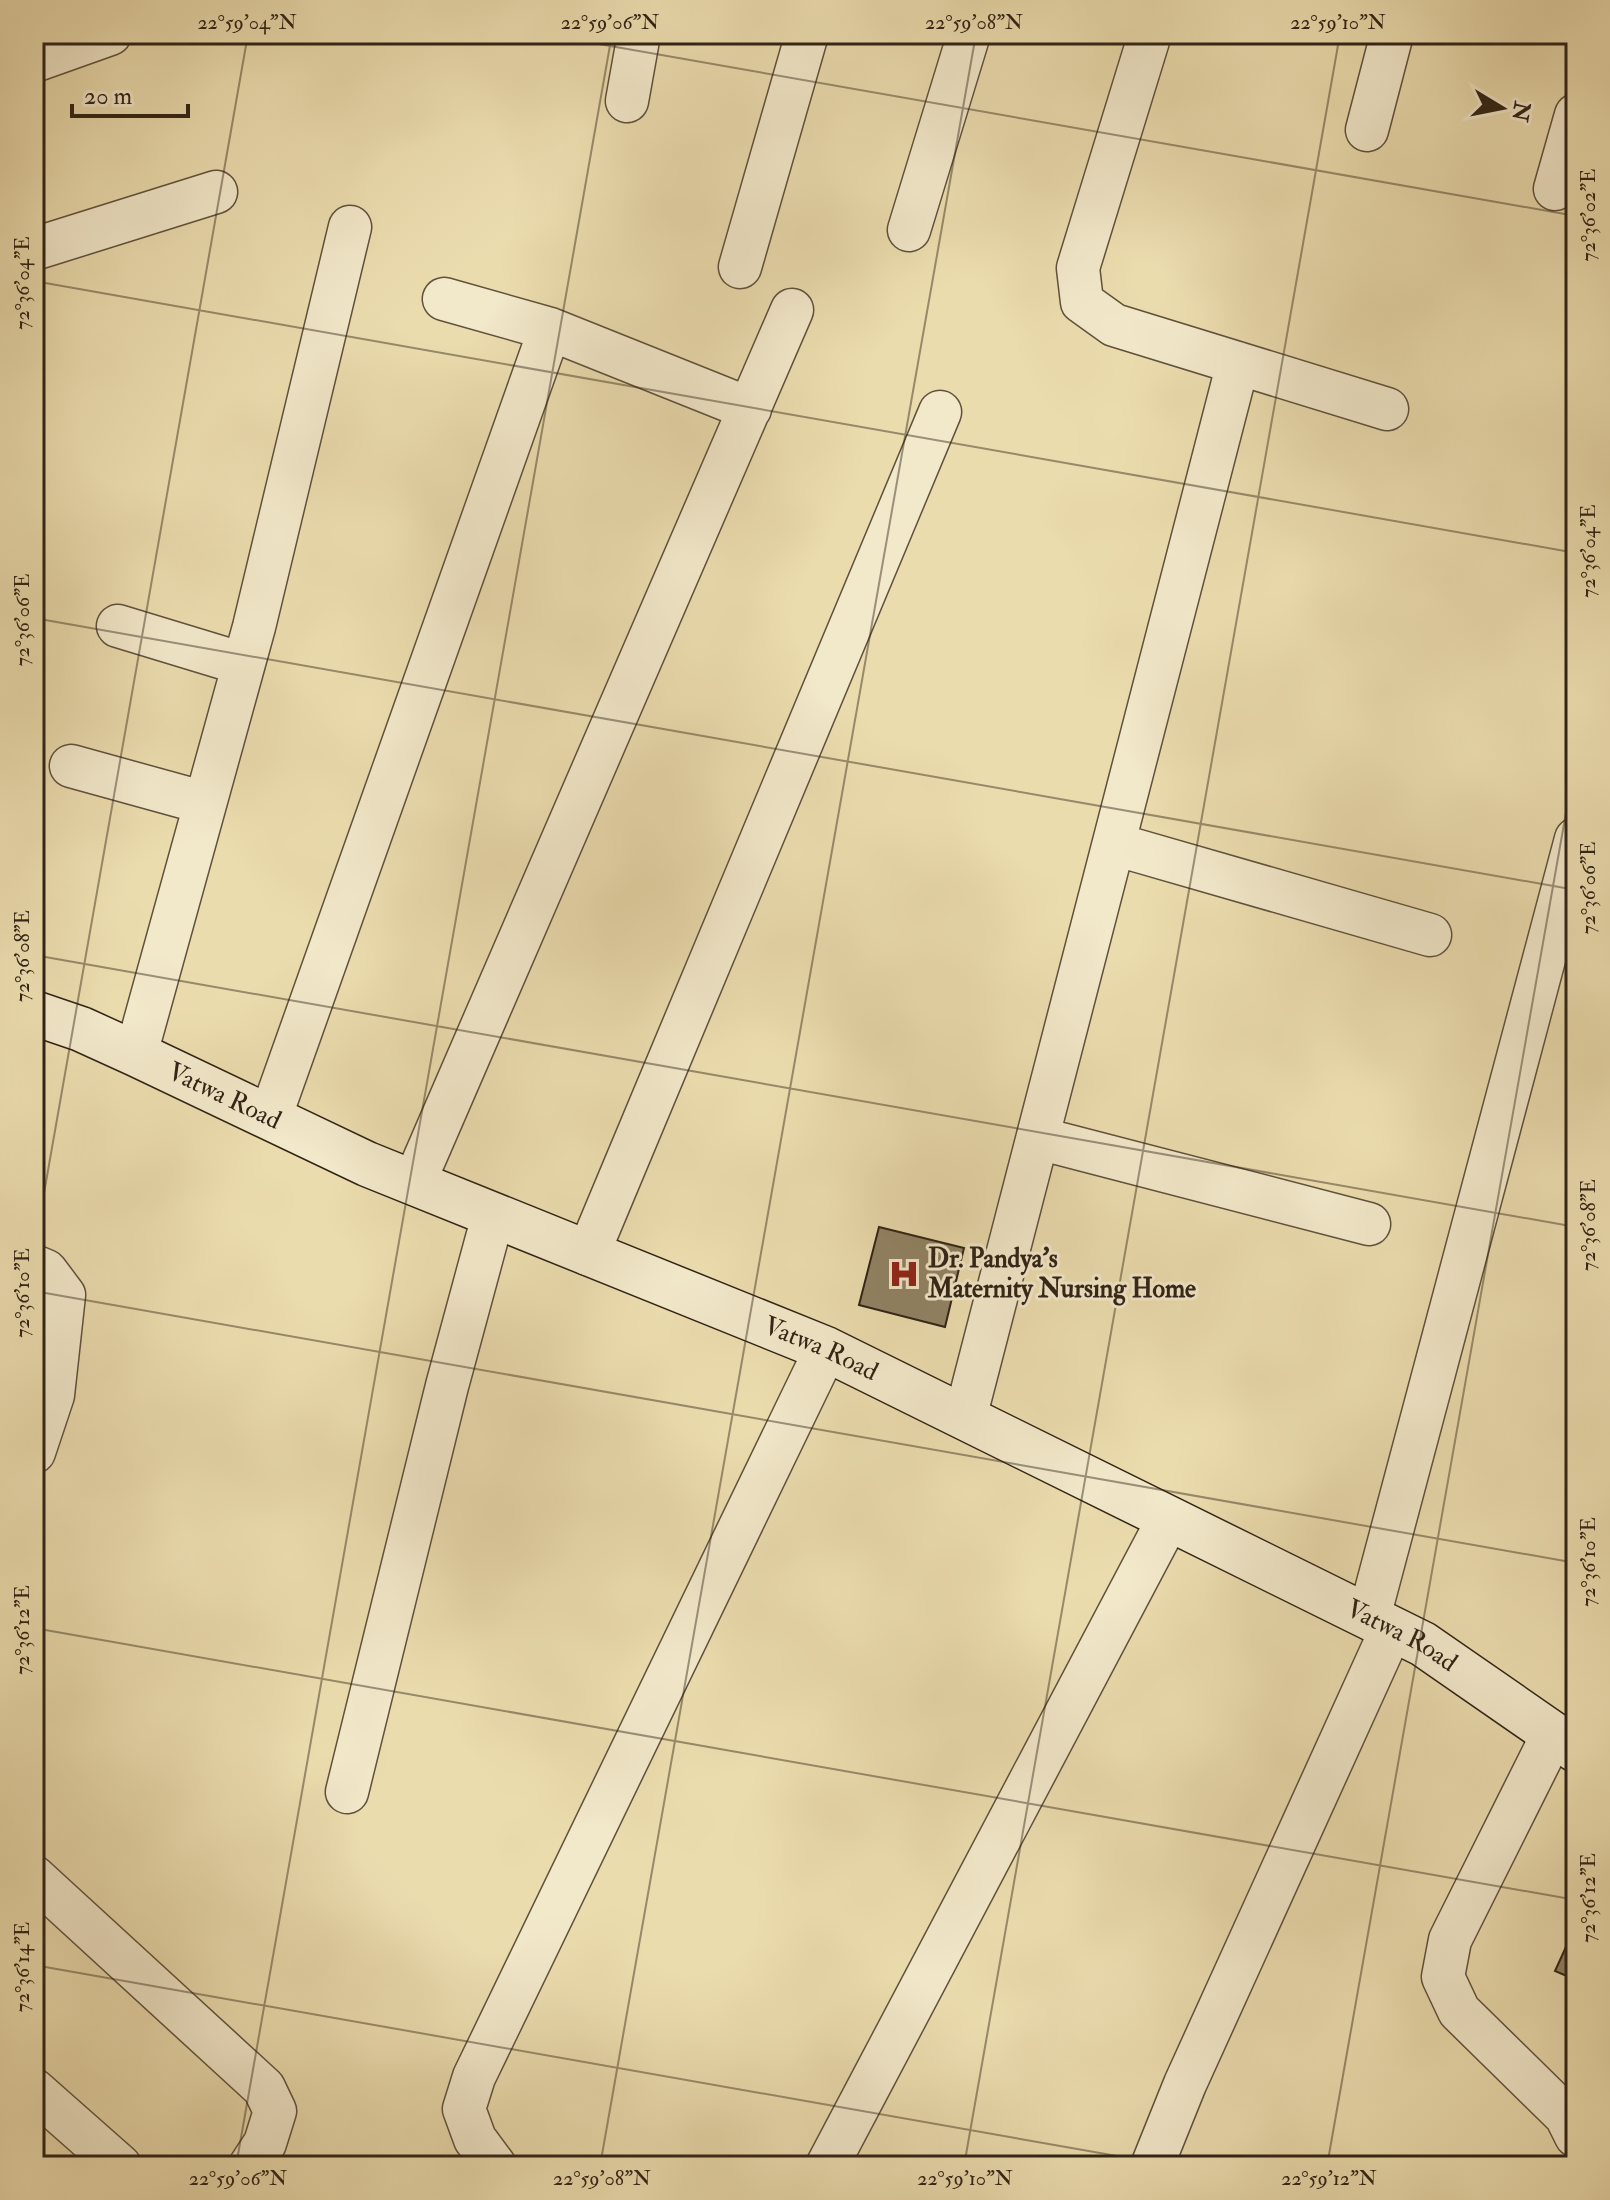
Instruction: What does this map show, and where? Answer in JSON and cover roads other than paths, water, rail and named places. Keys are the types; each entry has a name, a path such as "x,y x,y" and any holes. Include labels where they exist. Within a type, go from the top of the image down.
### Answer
{"main road":[{"name":"Vatwa Road","path":"34,1013 81,1029 367,1164 826,1349 1423,1644 1565,1742"}],"street":[{"path":"34,61 110,34"},
{"path":"627,101 639,34"},
{"path":"740,267 807,34"},
{"path":"909,230 969,34"},
{"path":"1150,34 1078,268 1082,302 1114,325 1387,409"},
{"path":"1367,130 1392,34"},
{"path":"1555,189 1576,115"},
{"path":"34,249 216,192"},
{"path":"136,1054 243,664 350,227"},
{"path":"444,299 550,329 750,409"},
{"path":"414,1183 792,310"},
{"path":"270,1118 550,329"},
{"path":"965,1418 1238,363"},
{"path":"588,1254 940,412"},
{"path":"118,626 243,664"},
{"path":"71,766 205,803"},
{"path":"1152,2166 1380,1623 1576,839"},
{"path":"1114,844 1430,935"},
{"path":"1038,1138 1369,1224"},
{"path":"347,1792 447,1386 493,1216"},
{"path":"34,1266 46,1271 64,1295 53,1395 34,1452"},
{"path":"495,2166 475,2139 464,2109 474,2077 826,1349"},
{"path":"827,2166 1169,1518"},
{"path":"1565,1742 1450,1940 1443,1977 1459,2011 1566,2116 1576,2136"},
{"path":"34,1877 264,2088 275,2111 265,2143 250,2166"},
{"path":"34,2090 120,2166"},
{"path":"1572,2166 1576,2155"}],"place":[{"name":"Dr. Pandya's Maternity Nursing Home","path":"904,1274"}]}
